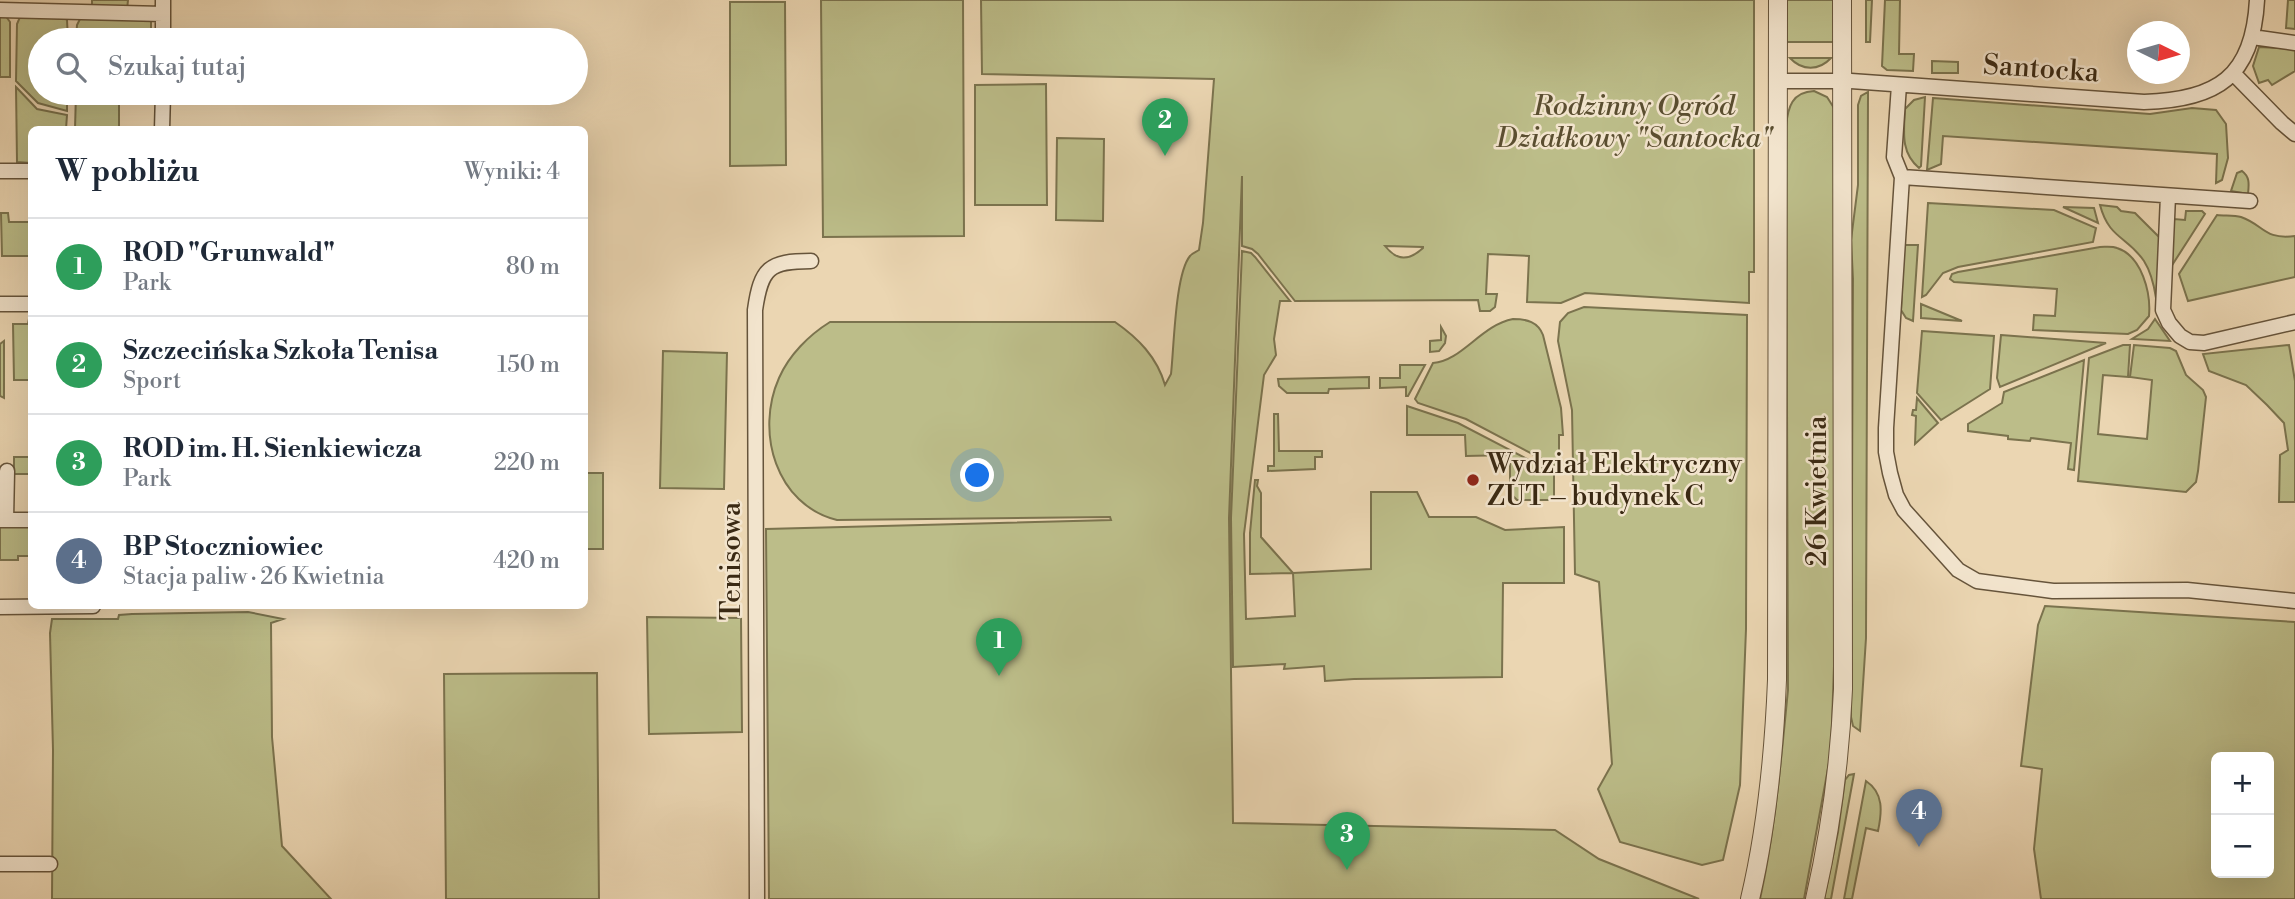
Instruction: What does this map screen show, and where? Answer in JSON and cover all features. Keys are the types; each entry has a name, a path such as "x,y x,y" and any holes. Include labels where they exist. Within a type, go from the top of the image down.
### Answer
{"street":[{"name":"26 Kwietnia","path":"1750,899 1767,801 1776,692 1778,0"},
{"name":"26 Kwietnia","path":"1815,899 1833,804 1840,750 1843,689 1842,0"},
{"path":"2257,0 2252,37 2234,74 2295,134"},
{"path":"9,7 163,7 163,28"},
{"path":"2252,37 2295,43"},
{"name":"Santocka","path":"1843,80 2144,102 2170,101 2214,88 2234,74"},
{"path":"1777,81 1843,80"},
{"path":"1899,85 1894,157 1902,177 1886,406 1886,452 1896,495 1904,510 1958,570 1985,583 2053,592 2186,590 2295,601"},
{"path":"162,126 163,105"},
{"path":"0,171 28,171"},
{"path":"1902,177 2250,201"},
{"path":"2168,196 2163,304 2169,323 2180,336 2198,344 2295,323"},
{"name":"Tenisowa","path":"757,899 755,310 761,282 772,266 780,262 811,261"},
{"path":"0,304 28,304"},
{"path":"5,477 3,520 28,520"},
{"path":"0,607 28,607"},
{"path":"0,864 50,864"}],"green space":[{"path":"92,0 128,0 127,10 92,9"},
{"path":"821,0 963,0 964,236 823,237"},
{"name":"Rodzinny Ogród Działkowy \"Santocka\"","path":"981,0 1754,0 1754,272 1749,272 1749,303 1585,293 1561,303 1527,302 1529,256 1488,254 1486,294 1497,294 1495,307 1490,311 1480,311 1478,300 1295,301 1258,254 1242,246 1242,176 1229,518 1233,823 1555,830 1599,859 1699,899 769,899 766,529 1111,520 1110,517 837,520 816,512 799,499 786,483 776,464 771,443 769,421 772,399 779,378 794,354 807,339 830,322 1115,322 1146,349 1165,385 1171,374 1181,278 1190,256 1199,250 1203,223 1214,79 982,74","holes":["1385,246 1423,247 1413,255 1403,258"]},
{"path":"1787,0 1834,0 1834,42 1787,42"},
{"path":"1866,0 1872,0 1870,42 1866,42"},
{"path":"1885,0 1900,0 1899,54 1914,54 1913,71 1887,70 1882,66"},
{"path":"2288,0 2295,0 2295,29 2286,28"},
{"path":"730,2 785,2 786,165 730,166"},
{"path":"0,15 5,15 10,22 10,77 0,77"},
{"path":"20,17 64,17 67,20 67,28 28,28 28,93 16,81 17,24"},
{"path":"81,17 151,19 151,28 77,28"},
{"path":"2259,47 2295,49 2295,71 2272,85 2268,80 2259,83 2253,66"},
{"path":"1790,58 1831,58 1810,68"},
{"path":"1932,61 1958,62 1958,73 1932,73"},
{"path":"1046,84 1047,205 975,205 975,85"},
{"path":"16,87 28,100 28,105 67,115 66,126 28,126 28,163 17,162"},
{"path":"1814,91 1827,97 1834,108 1834,666 1831,752 1804,899 1760,899 1774,821 1788,690 1786,126 1792,102 1801,94"},
{"path":"1868,92 1866,638 1860,731 1853,726 1851,717 1851,240 1858,185 1858,105 1861,96"},
{"path":"1925,97 1919,168 1906,148 1905,109 1914,100"},
{"path":"1933,98 2150,114 2192,108 2216,110 2226,124 2228,158 2222,180 2216,183 2217,154 1943,136 1941,164 1927,170"},
{"path":"45,105 67,105 67,111"},
{"path":"76,105 119,105 119,126 75,126"},
{"path":"1057,138 1104,139 1103,221 1056,220"},
{"path":"2242,171 2248,178 2248,194 2231,191 2237,173"},
{"path":"1928,203 2054,210 2096,228 2093,242 1958,267 1943,273 1922,297"},
{"path":"2100,205 2135,213 2160,238 2156,298 2144,261 2108,225"},
{"path":"2063,207 2094,208 2098,223"},
{"path":"2186,211 2202,211 2205,214 2169,270 2174,219 2185,220"},
{"path":"1,213 8,213 9,222 28,222 28,256 2,256"},
{"path":"2217,215 2241,217 2277,236 2295,236 2295,277 2188,301 2179,274"},
{"path":"1904,245 1918,245 1913,321 1906,318 1901,310"},
{"path":"2100,247 2115,247 2126,252 2143,276 2149,316 2137,330 2128,334 2033,330 2034,315 2055,316 2057,289 1954,282 1950,279 1952,274 1958,272"},
{"path":"1242,251 1255,257 1290,301 1280,301 1274,339 1276,355 1264,375 1244,534 1246,619 1295,616 1293,573 1371,569 1371,492 1417,492 1429,517 1476,517 1505,530 1564,527 1564,583 1503,583 1502,677 1325,681 1324,666 1284,669 1285,664 1233,667 1231,518"},
{"path":"1921,304 1962,321 1921,318"},
{"path":"1584,307 1747,315 1746,629 1740,785 1723,860 1702,865 1620,842 1598,789 1612,764 1599,582 1575,574 1572,410 1558,341 1560,322 1568,313"},
{"path":"1513,319 1531,322 1543,335 1561,408 1563,435 1559,435 1559,468 1466,419 1418,403 1415,399 1433,363 1453,356 1491,328"},
{"path":"2155,319 2170,341 2132,339 2148,329"},
{"path":"13,324 28,324 28,380 14,380"},
{"path":"1441,327 1446,336 1445,343 1439,351 1430,352 1430,341 1441,340"},
{"path":"1922,331 1994,336 1990,389 1941,420 1917,393"},
{"path":"2001,335 2106,343 2000,387 1997,378"},
{"path":"4,341 4,398 0,396 0,344"},
{"path":"2123,345 2130,345 2128,377 2103,375 2098,434 2147,439 2152,380 2130,377 2134,345 2170,348 2176,351 2186,375 2203,390 2206,397 2196,482 2186,492 2078,481 2089,358"},
{"path":"2289,345 2295,381 2295,502 2279,502 2280,455 2288,450 2284,423 2246,385 2209,371 2203,354"},
{"path":"663,351 727,353 724,489 660,488"},
{"path":"2084,360 2074,470 2068,469 2071,443 2031,438 2030,441 2008,439 2008,436 1968,431 1968,424 2002,403 2004,392"},
{"path":"1400,365 1425,365 1408,396 1406,387 1380,388 1380,378 1400,378"},
{"path":"1369,377 1369,388 1329,389 1328,393 1287,393 1279,386 1278,379"},
{"path":"1917,398 1938,423 1915,444 1916,416 1912,415 1913,410 1916,410"},
{"path":"1407,406 1458,423 1554,473 1554,500 1517,500 1510,493 1510,455 1466,456 1465,435 1407,435"},
{"path":"1274,414 1278,414 1279,451 1322,451 1322,457 1315,457 1315,469 1268,471 1268,466 1274,466"},
{"path":"14,457 28,457 28,474 14,474"},
{"path":"588,473 603,473 603,549 588,549"},
{"path":"1255,480 1258,480 1257,486 1261,493 1261,537 1293,573 1250,574 1250,533"},
{"path":"0,525 28,525 28,556 18,556 18,560 0,560"},
{"path":"2045,606 2295,622 2295,899 2041,899 2034,849 2042,769 2021,766 2038,625"},
{"path":"248,612 283,619 271,623 272,737 282,846 331,899 52,899 52,619 118,619 119,615 132,614"},
{"path":"647,617 741,618 742,732 649,734"},
{"path":"597,673 599,899 446,899 444,674"},
{"path":"1854,774 1831,899 1824,899 1838,832 1845,780"},
{"path":"1866,781 1879,797 1881,810 1878,831 1866,828 1852,899 1844,899"}],"place":[{"name":"Szczecińska Szkoła Tenisa","path":"1165,156"},
{"name":"Wydział Elektryczny ZUT – budynek C","path":"1473,480"},
{"name":"ROD \"Grunwald\"","path":"999,676"},
{"name":"BP Stoczniowiec","path":"1919,847"},
{"name":"ROD im. H. Sienkiewicza","path":"1347,870"}]}
